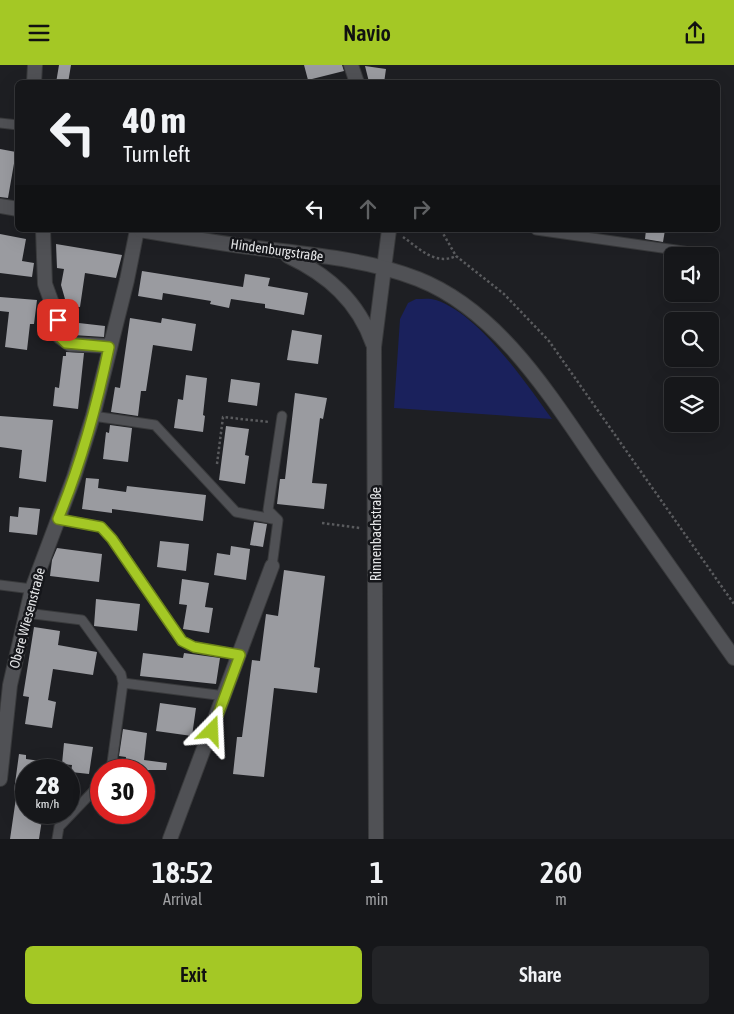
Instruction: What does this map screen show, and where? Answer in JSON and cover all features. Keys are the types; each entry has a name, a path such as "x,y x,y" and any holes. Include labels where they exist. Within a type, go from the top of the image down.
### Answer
{"main road":[{"path":"34,80 35,65"},
{"path":"351,65 356,80"},
{"path":"0,206 15,208"},
{"path":"43,232 45,285 58,320 60,337 63,341 70,344 109,347"},
{"name":"Obere Wiesenstraße","path":"0,779 10,685 32,589 74,477 92,416 139,232"},
{"name":"Hindenburgstraße","path":"153,232 348,260 419,279 452,295 481,317 511,347 557,406 734,658"},
{"name":"Rinnenbachstraße","path":"376,839 374,347 389,233"},
{"path":"276,250 309,266 328,279 344,294 363,321 374,347"},
{"path":"170,839 272,566"}],"lane":[{"path":"0,123 15,125"},
{"path":"550,232 664,248"},
{"path":"92,416 155,425 236,512 278,520"},
{"path":"278,520 268,510 281,420"},
{"path":"58,519 101,527 112,539 182,641 194,647 240,655"},
{"path":"272,566 278,520"},
{"path":"0,585 32,589"},
{"path":"26,613 82,620 121,674 123,683 113,759"},
{"path":"123,683 225,696"},
{"path":"57,839 59,827 90,795"}],"path":[{"path":"441,232 456,256 504,293 550,341 734,604"},
{"path":"389,233 404,237 421,252 438,259 456,256"},
{"path":"217,464 223,417 281,420"},
{"path":"322,523 364,529"}],"shaded area":[{"path":"416,299 436,300 453,308 485,334 515,369 552,419 394,408 400,319 408,303"}],"building":[{"path":"59,65 71,65 68,80 56,80"},
{"path":"304,65 342,65 344,71 308,80"},
{"path":"365,66 386,69 384,80 368,80"},
{"path":"0,149 15,152 15,158 8,198 0,197"},
{"path":"646,232 665,232 663,242 645,239"},
{"path":"0,234 26,239 22,261 34,263 32,277 0,273"},
{"path":"56,244 122,255 116,278 85,273 80,307 67,306 61,285 64,269 57,268"},
{"path":"142,271 243,287 245,274 270,278 268,286 308,293 304,315 265,308 265,304 231,299 229,308 210,304 211,301 163,293 162,300 138,296"},
{"path":"0,297 37,300 34,324 30,324 27,350 5,347 9,312 0,311"},
{"path":"130,318 161,323 162,318 196,324 192,351 153,345 146,391 141,391 138,416 111,412 115,387 120,388"},
{"path":"70,322 105,326 104,337 73,335 68,332"},
{"path":"292,330 322,335 318,364 287,360"},
{"path":"66,352 84,353 78,409 53,406 55,387 59,388 63,356 66,356"},
{"path":"186,375 207,378 203,432 174,428 178,399 183,400"},
{"path":"231,379 260,383 257,406 228,402"},
{"path":"295,393 327,398 323,419 320,418 312,483 327,484 324,509 277,504 280,479 285,479"},
{"path":"0,416 53,420 46,482 19,478 22,450 0,447"},
{"path":"110,425 132,428 128,462 103,459 106,432 109,433"},
{"path":"226,426 249,429 245,455 249,456 245,484 219,480"},
{"path":"86,478 99,479 98,488 126,492 127,486 206,495 203,521 112,509 112,513 82,509"},
{"path":"19,507 40,509 37,535 9,532 10,516 18,517"},
{"path":"254,522 267,524 263,547 250,545"},
{"path":"160,541 189,544 186,571 157,567"},
{"path":"231,546 250,549 246,580 214,575 217,553 230,555"},
{"path":"57,548 102,554 99,582 50,576 52,560"},
{"path":"284,570 325,576 314,667 320,668 317,693 274,688 264,777 233,774 237,737 242,737 252,660 260,661 266,614 278,616"},
{"path":"182,579 209,583 205,607 213,608 209,633 183,629 187,605 179,604"},
{"path":"96,599 140,604 137,631 94,626"},
{"path":"34,627 60,631 58,645 97,652 93,675 53,669 48,700 56,702 52,728 25,724 29,697 23,696"},
{"path":"143,653 183,658 184,653 220,658 216,684 140,676"},
{"path":"160,703 196,708 192,736 156,731"},
{"path":"123,729 147,733 144,759 126,759 126,757 119,756"},
{"path":"64,743 93,747 89,774 80,773 80,759 62,759"},
{"path":"19,754 26,755 26,759 18,759"},
{"path":"155,761 167,763 166,770 155,770"},
{"path":"15,805 15,824 41,824 39,839 10,839"}],"route":[{"path":"58,320 60,337 66,343 109,347 104,372 74,477 58,519 101,527 112,539 182,641 194,647 240,655 212,731"}]}
